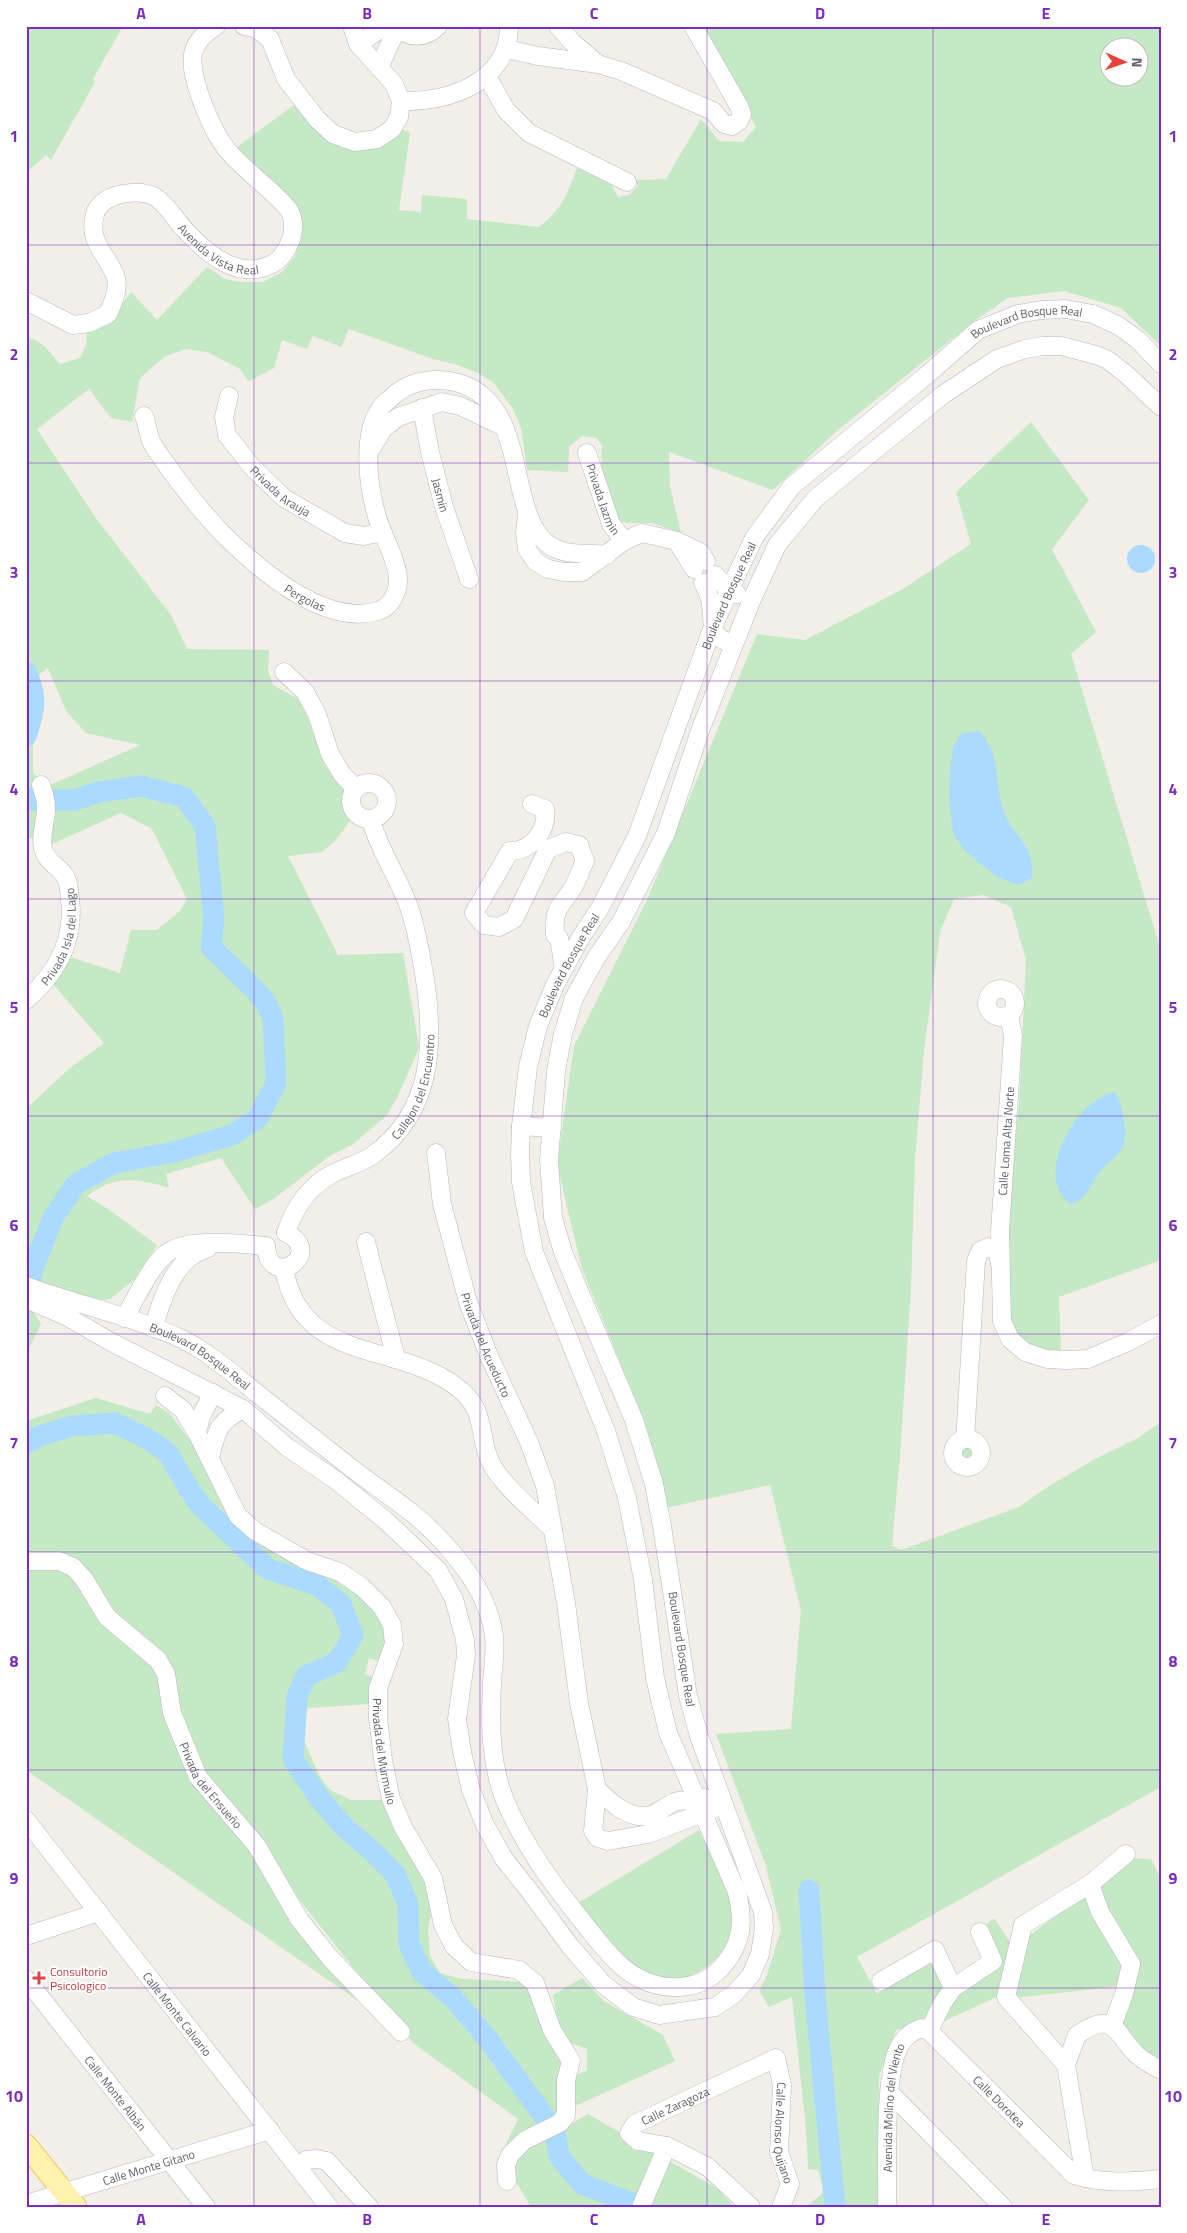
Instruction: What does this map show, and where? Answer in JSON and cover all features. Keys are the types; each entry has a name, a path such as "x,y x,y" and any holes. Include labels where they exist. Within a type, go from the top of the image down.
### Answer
{"main road":[{"path":"26,2145 70,2200"}],"street":[{"name":"Avenida Vista Real","path":"26,301 73,324 89,323 108,314 115,299 116,279 96,246 92,228 96,210 106,200 119,194 134,192 154,196 168,208 185,231 223,264 243,269 262,269 276,262 286,250 294,228 290,212 228,151 215,129 194,75 193,54 201,36 216,26"},
{"path":"244,26 255,28 270,39 286,79 317,119 334,134 355,142 377,139 392,129 399,117 400,101 394,84 358,44 352,26"},
{"path":"392,27 404,33 422,36 430,34 438,26"},
{"path":"400,101 438,100 472,86 487,76 507,49 509,26"},
{"path":"558,26 572,42 598,64"},
{"path":"507,49 538,56 598,64 713,110 724,124 732,126 739,121 742,114 739,106 693,26"},
{"path":"379,68 392,27"},
{"path":"358,44 392,27"},
{"path":"487,76 506,110 529,133 626,182"},
{"name":"Boulevard Bosque Real","path":"26,1299 47,1300 124,1318 181,1339 210,1354 350,1468 385,1491 438,1536 479,1588 491,1621 494,1640 491,1722 494,1763 505,1801 516,1825 546,1876 602,1945 632,1975 654,1984 677,1987 696,1985 712,1977 727,1961 740,1937 742,1916 737,1892 668,1733 660,1703 643,1580 627,1498 617,1464 534,1252 521,1182 521,1126 528,1067 538,1026 564,969 581,937 600,908 637,836 712,629 729,591 754,538 792,486 928,374 978,330 1018,314 1041,310 1078,310 1092,314 1119,326 1138,340 1161,364"},
{"name":"Boulevard Bosque Real","path":"26,1286 111,1342 243,1409 287,1448 337,1481 416,1548 438,1570 454,1599 465,1640 466,1655 458,1719 462,1752 471,1790 486,1825 504,1859 576,1954 603,1984 633,2007 659,2014 690,2012 715,2007 734,1994 751,1975 760,1954 764,1928 763,1912 688,1696 665,1543 654,1484 634,1420 577,1286 558,1236 550,1189 549,1160 556,1070 563,1034 574,998 596,958 621,922 666,833 701,728 752,599 777,545 816,498 944,394 997,359 1011,353 1043,346 1061,346 1085,351 1108,360 1161,407"},
{"name":"Pergolas","path":"144,416 152,443 202,513 267,574 299,594 348,614 372,613 386,608 396,594 398,577 376,514 368,475 368,454 372,427 380,409 395,394 416,382 436,379 453,382 476,390 492,406 504,427 527,511 535,531 557,550 577,554 594,553 607,555 624,541 642,533 677,541 704,572 729,591 752,599"},
{"name":"Privada Arauja","path":"229,396 224,417 227,435 251,466 284,498 345,533 364,536 383,532"},
{"path":"368,454 383,429 398,417 442,402 460,406 504,427"},
{"name":"Jasmin","path":"422,408 430,452 444,506 469,579"},
{"name":"Privada Jazmin","path":"587,453 610,524 624,541"},
{"name":"Pergolas","path":"704,572 711,603 712,629"},
{"path":"712,629 721,641 734,644"},
{"path":"284,672 305,692 317,714 330,754 342,774 356,789"},
{"path":"372,783 382,788 388,799 385,811 371,820 359,817 352,806 351,800 356,789 361,785 372,783"},
{"name":"Privada Isla del Lago","path":"26,1000 42,986 54,969 65,950 70,931 71,911 65,876 52,865 44,850 42,834 44,797"},
{"path":"532,804 544,809 546,820 535,841 516,851 510,851 474,913 484,925 499,927 514,919 548,849 566,842 579,845 585,861 574,886 558,908 554,920 555,935 559,938 564,969"},
{"name":"Callejon del Encuentro","path":"286,1232 291,1216 308,1191 332,1174 361,1164 388,1144 409,1118 425,1082 430,1047 430,1009 418,942 410,908 377,843 371,820"},
{"path":"559,938 581,937"},
{"name":"Calle Loma Alta Norte","path":"1009,1015 1013,1036 1000,1231 1002,1321 1010,1339 1025,1352 1047,1359 1088,1359 1121,1346 1161,1324"},
{"path":"521,1126 552,1128"},
{"name":"Privada del Acueducto","path":"436,1153 442,1204 468,1302 489,1356 529,1442 545,1486 566,1603 579,1703 597,1789 593,1831 598,1838 608,1842 648,1834 700,1807 722,1798"},
{"path":"286,1232 296,1237 301,1246 300,1257 294,1265 284,1268 274,1266 267,1257 266,1246 270,1238 278,1233 286,1232"},
{"path":"124,1318 150,1274 168,1252 188,1246 218,1242 266,1246"},
{"path":"153,1328 163,1296 189,1258 218,1242"},
{"path":"366,1242 396,1359"},
{"name":"Calle Loma Alta Norte","path":"965,1439 976,1261 980,1252 988,1247 997,1250 1001,1267"},
{"path":"284,1268 288,1290 312,1325 329,1336 428,1371 458,1388 472,1401 480,1417 491,1463 508,1485 553,1530"},
{"path":"150,1274 170,1284"},
{"path":"198,1433 201,1416 213,1393"},
{"name":"Privada del Murmullo","path":"165,1396 183,1410 198,1433 238,1516 249,1526 307,1560 340,1572 362,1587 382,1607 392,1625 394,1644 378,1688 378,1717 383,1760 391,1799 403,1827 433,1878 443,1925 454,1946 471,1962 520,1970 535,1983 552,2030 571,2061 566,2080 566,2115 554,2127 525,2140 510,2155 506,2165 507,2181"},
{"path":"210,1456 216,1433 226,1418 243,1409"},
{"path":"337,1481 350,1468"},
{"name":"Privada del Ensueño","path":"26,1561 59,1561 73,1567 84,1579 107,1617 158,1660 166,1674 172,1713 198,1777 257,1846 299,1919 324,1950 401,2032"},
{"path":"597,1789 624,1812 647,1816 648,1834"},
{"name":"Privada del Acueducto","path":"647,1816 678,1801 700,1807"},
{"name":"Calle Monte Calvario","path":"26,1820 330,2207"},
{"path":"1066,2065 1006,1997 1024,1925 1090,1884 1126,1854"},
{"path":"528,1889 546,1876"},
{"path":"1090,1884 1100,1912 1130,1964 1124,1994 1112,2026"},
{"path":"26,1936 99,1912"},
{"path":"929,2031 942,2004 954,1988 993,1962 980,1932"},
{"path":"881,1981 934,1950 954,1988"},
{"name":"Calle Monte Albán","path":"26,1980 206,2207"},
{"path":"1085,2178 1066,2065 1077,2035 1096,2026 1112,2026 1119,2030 1138,2056 1161,2070"},
{"name":"Avenida Molino del Viento","path":"890,2204 890,2093 895,2058 908,2034 921,2028 929,2031"},
{"name":"Calle Dorotea","path":"929,2031 1074,2175 1109,2181 1161,2179"},
{"name":"Calle Zaragoza","path":"751,2207 708,2168 668,2146 638,2141 628,2133 636,2124 776,2058"},
{"name":"Calle Alonso Quijano","path":"776,2058 782,2085 779,2152 790,2184 780,2207"},
{"path":"890,2093 1003,2207"},
{"name":"Calle Monte Gitano","path":"26,2204 70,2200 171,2161 270,2130"},
{"path":"643,2203 668,2146"},
{"path":"299,2168 306,2160 327,2161 368,2207"}],"green space":[{"path":"26,26 123,26 93,79 95,82 51,160 46,155 26,173"},
{"path":"700,26 1161,26 1161,346 1121,308 1064,291 1008,298 973,322 838,430 773,490 669,452 670,486 681,533 652,523 627,523 617,520 601,473 602,446 597,438 582,436 569,447 568,472 527,470 521,428 513,409 494,383 478,373 458,365 433,359 349,329 341,347 313,336 307,349 282,340 274,368 249,381 240,369 207,352 186,349 164,357 140,378 132,422 111,418 89,389 37,429 95,517 171,615 187,649 269,650 268,670 273,685 298,699 307,716 325,766 345,788 351,819 337,839 322,852 288,856 338,955 403,953 419,1048 398,1096 387,1115 352,1145 331,1155 272,1200 255,1209 221,1158 166,1174 169,1188 147,1182 126,1180 107,1184 87,1196 157,1245 134,1280 110,1299 94,1301 26,1281 26,1109 70,1068 104,1043 52,983 70,957 120,973 131,930 157,930 180,911 187,899 152,829 121,813 52,844 26,837 26,715 33,730 33,773 48,786 140,745 86,733 66,711 48,668 34,679 26,692 26,338 41,344 60,364 80,358 86,345 87,333 108,323 131,292 157,320 207,267 225,279 240,282 263,282 282,272 295,256 301,216 288,196 237,147 294,105 341,148 378,148 401,129 410,133 399,210 421,212 422,195 467,199 467,219 539,227 563,201 577,168 611,184 618,197 629,195 638,186 635,180 666,179 701,119 719,141 743,142 756,127"},
{"path":"1031,422 1089,500 1052,549 1096,632 1071,654 1161,951 1161,1260 1059,1297 1061,1357 1040,1351 1018,1338 1007,1322 1006,1213 1019,1106 1026,960 1011,907 983,895 954,899 940,932 924,1050 915,1159 911,1287 892,1545 901,1550 1019,1507 1046,1488 1093,1460 1138,1438 1161,1422 1161,1787 857,1957 877,1994 932,1959 944,1989 925,2023 896,2030 879,2076 878,2207 806,2207 824,2192 818,2170 808,2169 806,2130 792,1997 769,2007 759,1990 767,1975 781,1930 766,1866 716,1734 791,1729 801,1610 770,1485 666,1508 641,1413 582,1269 557,1165 574,1046 647,900 757,634 805,640 903,589 971,544 956,492"},
{"path":"26,1305 30,1306 41,1324 26,1354"},
{"path":"96,1398 150,1414 156,1405 170,1414 201,1455 246,1531 345,1579 375,1605 390,1641 381,1662 369,1658 365,1674 375,1678 371,1704 307,1708 303,1738 319,1775 330,1790 351,1800 386,1800 429,1876 434,1900 428,1928 430,1956 440,1973 462,1979 526,1982 572,2077 587,2070 587,2049 571,2043 558,2023 553,1995 582,1978 604,2001 663,2035 675,2061 562,2112 559,2131 588,2114 718,2189 734,2207 531,2207 512,2175 496,2165 518,2119 413,2043 201,1776 159,1655 105,1604 74,1563 41,1552 26,1554 26,1421"},
{"path":"966,1441 971,1442 977,1448 977,1458 971,1464 966,1465 961,1464 955,1458 954,1453 955,1448 961,1442"},
{"path":"26,1564 66,1568 156,1664 175,1741 248,1845 370,2009 26,1770"},
{"path":"699,1830 729,1894 733,1914 731,1931 725,1947 714,1961 700,1971 684,1978 667,1981 650,1978 634,1970 618,1956 578,1903"},
{"path":"1128,1858 1151,1859 1161,1879 1161,2066 1117,2024 1135,1965 1095,1885"},
{"path":"1084,1895 1092,1897 1127,1964 1121,1986 1014,1998 1030,1935"},
{"path":"994,1918 1013,1947 1003,1994 936,2025 947,2003 996,1962 982,1928"}],"water":[{"path":"1141,545 1151,549 1155,559 1151,569 1141,573 1131,569 1127,559 1131,549"},
{"path":"979,731 992,751 1000,797 1007,819 1026,846 1031,859 1032,878 1019,885 997,877 966,852 953,834 949,798 953,747 962,733"},
{"path":"1115,1092 1120,1104 1125,1128 1122,1148 1098,1174 1084,1196 1070,1204 1059,1191 1056,1176 1058,1158 1064,1140 1074,1123 1087,1108 1101,1097"}],"waterway":[{"path":"26,672 34,696 33,711 26,736"},
{"path":"26,797 31,800 75,800 98,792 141,786 184,797 205,826 214,919 211,947 257,992 267,1005 273,1018 276,1083 258,1118 232,1135 174,1152 114,1163 76,1184 53,1218 35,1263 26,1294"},
{"path":"26,1443 42,1435 72,1426 115,1423 148,1439 168,1453 200,1505 268,1569 317,1585 341,1604 353,1636 336,1663 306,1676 297,1697 293,1759 317,1795 343,1826 395,1874 408,1904 409,1944 422,1972 453,1998 487,2038 554,2130 560,2157 582,2184 643,2207"},
{"path":"809,1890 815,1995 835,2207"}],"place":[{"name":"Consultorio Psicologico","path":"39,1978"}]}
